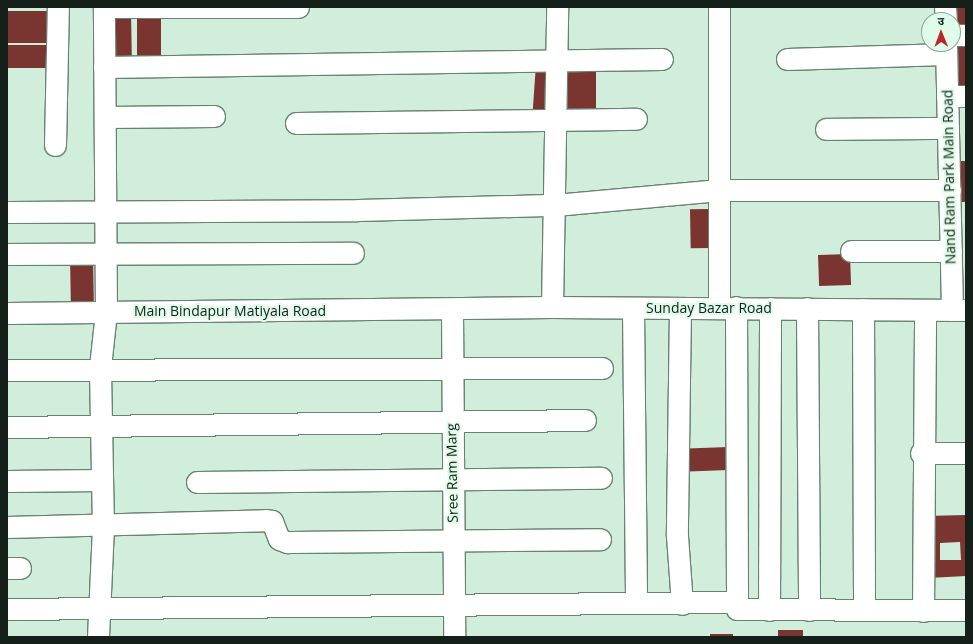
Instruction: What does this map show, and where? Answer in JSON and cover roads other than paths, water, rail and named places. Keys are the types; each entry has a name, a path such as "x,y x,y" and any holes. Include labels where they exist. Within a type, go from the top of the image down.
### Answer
{"street":[{"path":"55,145 58,7"},
{"path":"98,637 98,607 103,527 100,367 106,312 104,7 298,7"},
{"path":"547,7 558,7 552,307"},
{"path":"719,7 719,190 728,307 736,602 738,610 966,610"},
{"path":"787,59 921,47"},
{"name":"Nand Ram Park Main Road","path":"950,52 957,96 948,128 955,202 959,310"},
{"path":"104,67 557,62 662,59"},
{"path":"105,117 214,116"},
{"path":"296,123 454,118 556,120 636,119"},
{"path":"826,129 948,128"},
{"path":"7,212 358,210 555,204 719,190 955,202"},
{"path":"851,251 956,254"},
{"path":"7,254 353,253"},
{"name":"Sunday Bazar Road","path":"452,310 552,307 728,307 959,310"},
{"path":"632,308 636,600"},
{"path":"680,308 677,536 682,604"},
{"path":"769,610 770,308"},
{"path":"807,308 809,610"},
{"path":"863,309 864,610"},
{"name":"Main Bindapur Matiyala Road","path":"7,313 452,310"},
{"name":"Sree Ram Marg","path":"452,310 451,422 455,604 454,637"},
{"path":"923,611 921,453 924,310"},
{"path":"7,370 100,367 602,368"},
{"path":"7,427 585,420"},
{"path":"921,453 966,453"},
{"path":"197,482 601,478"},
{"path":"7,481 102,480"},
{"path":"7,528 103,527 266,520 272,521 279,538 287,542 453,539 600,539"},
{"path":"7,609 455,604 636,600 682,604 736,602"}]}
